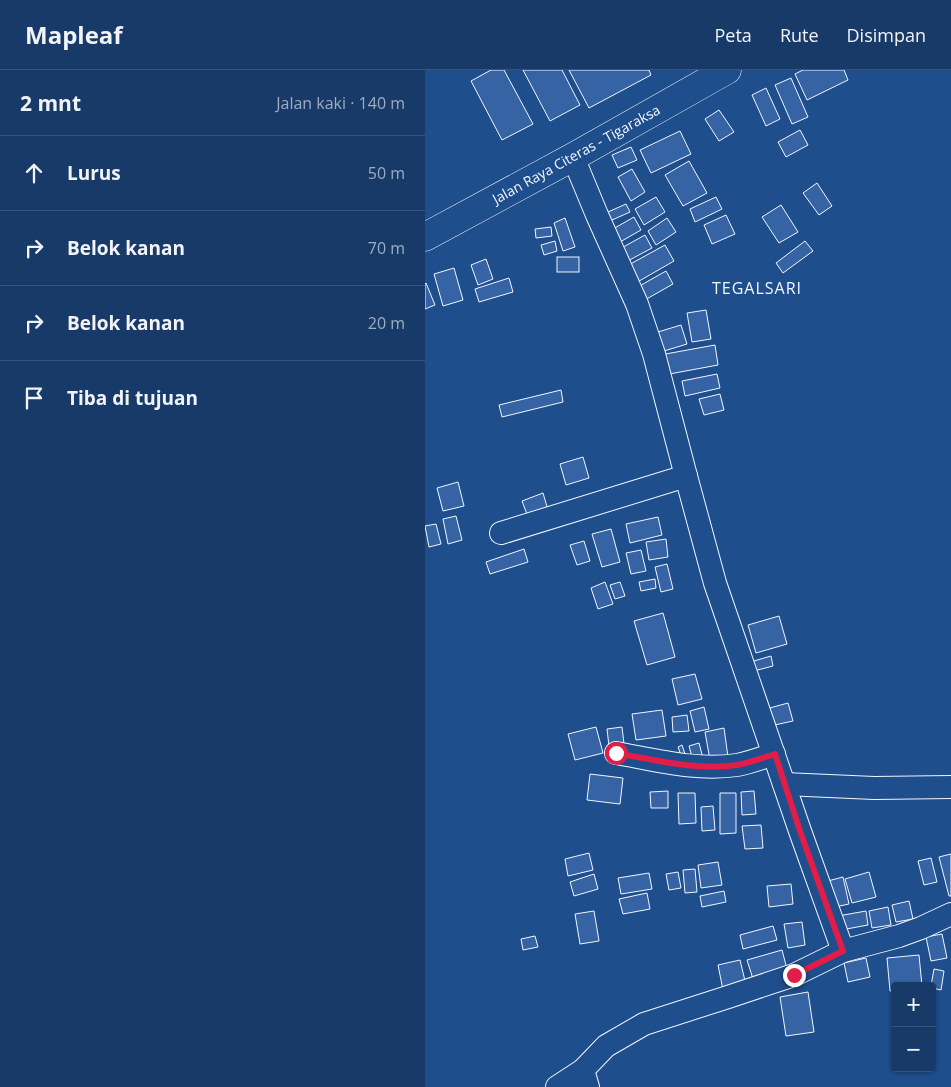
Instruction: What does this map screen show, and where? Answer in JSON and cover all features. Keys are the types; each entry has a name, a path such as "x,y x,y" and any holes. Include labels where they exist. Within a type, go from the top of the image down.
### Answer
{"main road":[{"name":"Jalan Raya Citeras - Tigaraksa","path":"425,237 573,157 727,70"}],"street":[{"path":"573,157 639,312 654,354 715,583 843,951"},
{"path":"501,533 686,476"},
{"path":"616,753 707,767 738,765 775,754"},
{"path":"784,784 874,788 951,787"},
{"path":"557,1087 585,1078 606,1046 644,1024 794,975 843,951 899,936 951,914"}],"building":[{"path":"491,70 504,70 533,124 502,140 471,81"},
{"path":"523,70 562,70 580,105 550,121"},
{"path":"569,70 649,70 651,75 589,108"},
{"path":"803,70 844,70 848,80 807,100 795,74"},
{"path":"791,78 808,117 792,124 775,85"},
{"path":"766,88 780,119 766,126 752,95"},
{"path":"719,110 734,132 719,141 705,119"},
{"path":"800,130 808,145 786,157 778,142"},
{"path":"680,131 691,154 651,173 640,150"},
{"path":"631,147 637,160 618,168 612,155"},
{"path":"689,161 707,193 683,206 665,175"},
{"path":"632,169 645,192 631,201 618,177"},
{"path":"817,183 832,206 819,215 803,193"},
{"path":"656,197 665,212 644,225 635,209"},
{"path":"716,197 722,209 695,222 690,209"},
{"path":"626,204 630,212 603,224 599,216"},
{"path":"781,205 798,232 779,243 762,217"},
{"path":"726,215 735,234 712,244 704,225"},
{"path":"634,217 641,230 613,246 606,233"},
{"path":"565,218 575,247 563,251 554,223"},
{"path":"667,218 676,232 656,245 648,231"},
{"path":"551,227 552,236 536,238 535,229"},
{"path":"645,235 652,248 622,264 616,251"},
{"path":"555,241 557,251 544,255 541,245"},
{"path":"805,241 813,251 783,273 776,263"},
{"path":"665,245 674,261 634,284 625,267"},
{"path":"557,257 579,257 579,272 557,272"},
{"path":"486,259 493,279 478,285 471,265"},
{"path":"454,268 463,300 443,306 434,274"},
{"path":"666,271 673,284 643,301 636,288"},
{"path":"509,278 513,292 479,302 475,289"},
{"path":"425,284 435,305 425,309"},
{"path":"706,310 711,339 692,342 687,313"},
{"path":"681,325 687,344 664,351 658,332"},
{"path":"715,345 718,365 664,375 660,355"},
{"path":"717,374 720,388 685,396 682,381"},
{"path":"561,390 563,402 502,417 499,405"},
{"path":"720,394 724,410 704,415 699,399"},
{"path":"583,457 589,478 566,485 560,464"},
{"path":"458,482 464,506 443,511 437,488"},
{"path":"543,493 548,510 528,517 522,501"},
{"path":"456,516 462,540 448,544 443,519"},
{"path":"658,517 662,535 630,543 626,524"},
{"path":"436,524 441,544 429,547 425,526"},
{"path":"611,529 620,562 602,567 592,534"},
{"path":"666,539 668,557 649,560 646,542"},
{"path":"584,541 590,561 577,565 570,545"},
{"path":"524,549 528,562 490,574 486,562"},
{"path":"641,550 646,571 631,574 626,553"},
{"path":"667,564 673,589 661,592 655,567"},
{"path":"655,579 656,588 641,591 639,582"},
{"path":"605,582 613,604 598,609 591,588"},
{"path":"620,582 625,596 615,599 610,585"},
{"path":"663,613 675,657 647,665 634,621"},
{"path":"779,616 787,644 756,653 748,625"},
{"path":"771,656 773,666 750,672 747,663"},
{"path":"695,674 702,699 678,705 672,679"},
{"path":"788,703 793,721 770,726 766,709"},
{"path":"704,707 709,729 695,732 690,711"},
{"path":"662,710 666,736 636,740 632,714"},
{"path":"687,715 689,731 673,732 672,717"},
{"path":"596,727 603,753 575,760 568,734"},
{"path":"622,727 624,744 609,746 607,729"},
{"path":"724,728 728,757 710,760 705,732"},
{"path":"699,743 703,758 693,761 689,746"},
{"path":"682,745 686,757 682,758 678,747"},
{"path":"590,774 623,778 620,804 587,800"},
{"path":"668,791 668,808 651,808 650,792"},
{"path":"754,791 756,814 742,815 741,792"},
{"path":"678,793 695,793 696,823 679,824"},
{"path":"720,793 736,793 736,833 720,834"},
{"path":"713,806 715,830 702,831 701,807"},
{"path":"761,825 763,848 745,849 742,826"},
{"path":"589,853 593,870 568,876 565,859"},
{"path":"951,854 951,896 949,896 939,857"},
{"path":"931,858 937,882 924,885 918,861"},
{"path":"718,862 722,885 701,888 698,865"},
{"path":"695,869 697,892 685,893 683,870"},
{"path":"678,872 681,888 669,890 666,874"},
{"path":"869,872 876,897 852,903 845,879"},
{"path":"649,873 652,889 621,894 618,878"},
{"path":"594,874 598,889 574,896 570,882"},
{"path":"843,877 849,904 830,908 824,882"},
{"path":"791,884 793,904 769,907 767,886"},
{"path":"724,891 726,902 702,907 700,896"},
{"path":"647,893 650,909 623,914 619,899"},
{"path":"909,901 913,919 896,922 892,905"},
{"path":"888,907 891,925 872,928 869,911"},
{"path":"594,911 599,941 580,944 575,914"},
{"path":"866,911 868,925 841,930 838,916"},
{"path":"802,922 805,945 788,948 784,924"},
{"path":"773,926 777,940 743,949 740,935"},
{"path":"942,934 947,958 931,961 926,937"},
{"path":"535,936 538,947 523,950 521,939"},
{"path":"782,950 787,969 753,979 747,960"},
{"path":"919,955 922,982 891,982 890,991 887,958"},
{"path":"866,958 870,977 848,982 844,963"},
{"path":"740,960 746,985 723,990 718,965"},
{"path":"934,969 944,971 941,990 936,989 936,982 932,982"},
{"path":"808,992 814,1032 786,1036 780,997"}],"district":[{"name":"TEGALSARI","path":"757,288"}],"route":[{"path":"616,753 707,767 738,765 775,754 843,951 794,975"}]}
